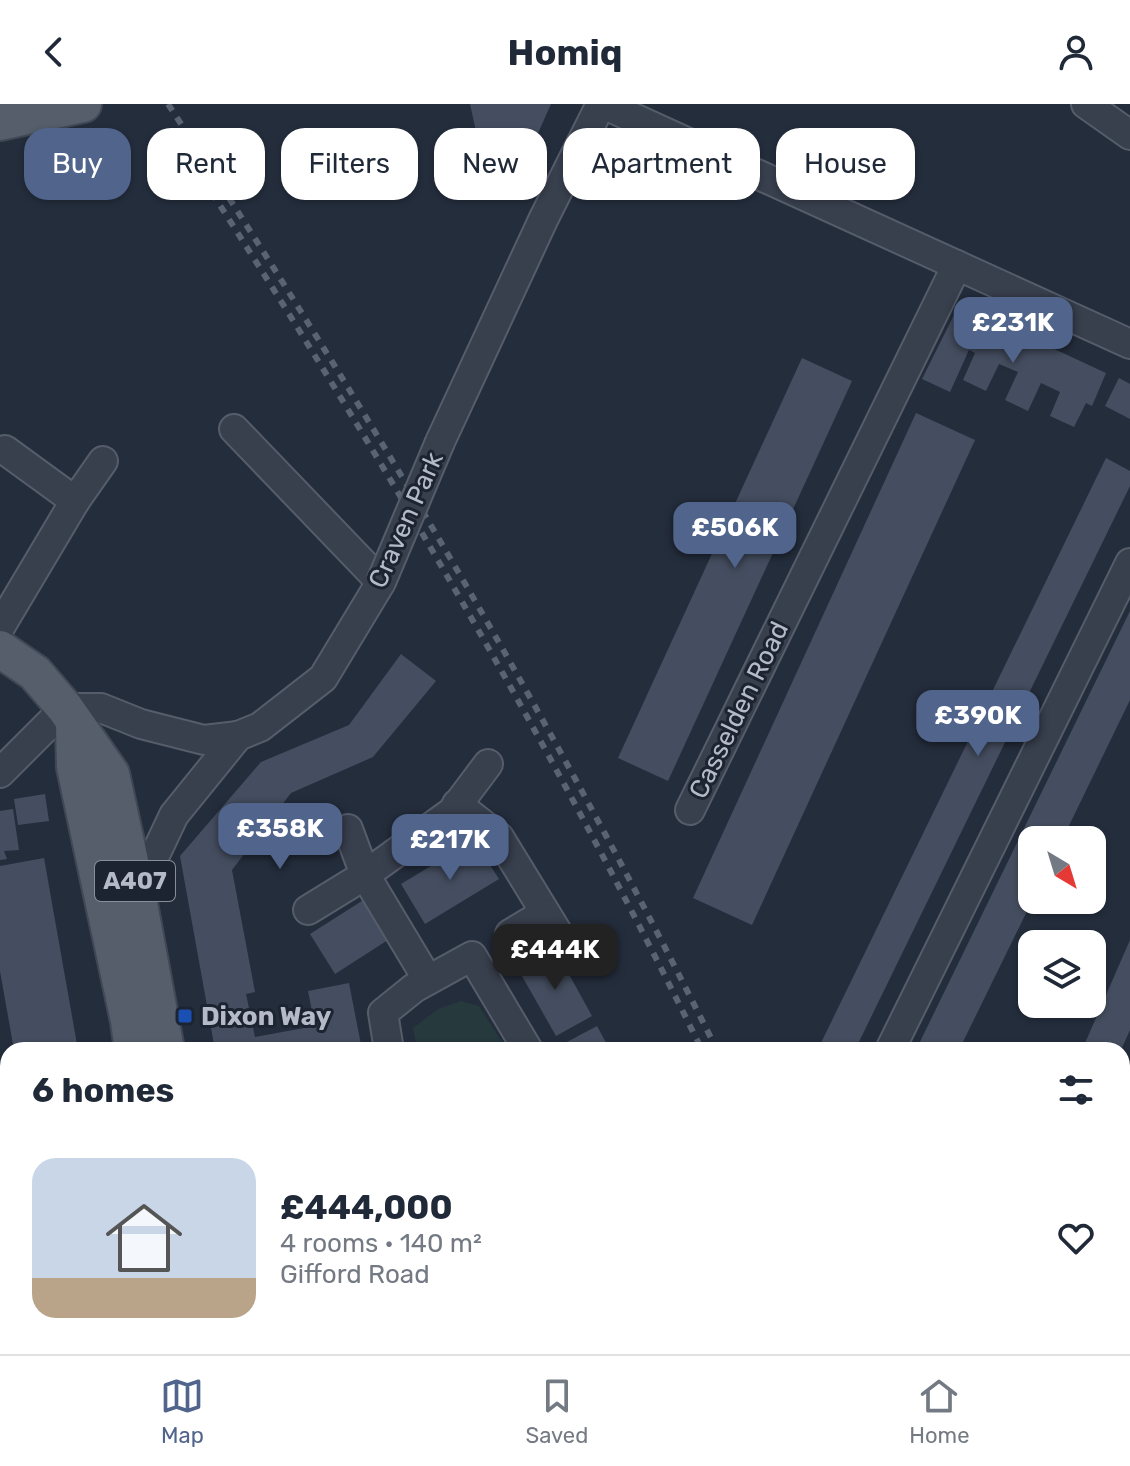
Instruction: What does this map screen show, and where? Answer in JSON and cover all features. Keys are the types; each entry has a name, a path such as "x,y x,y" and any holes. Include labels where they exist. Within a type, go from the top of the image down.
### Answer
{"main road":[{"path":"0,122 80,105"},
{"name":"A407","path":"0,649 35,673 111,774 165,1042"},
{"name":"A407","path":"70,716 75,767 132,1042"}],"street":[{"path":"602,104 1130,344"},
{"name":"Craven Park","path":"70,716 101,708 141,724 204,740 238,736 260,727 323,678 381,582 440,442 543,220 602,104"},
{"path":"1086,104 1130,135"},
{"name":"Casselden Road","path":"690,810 957,265"},
{"path":"234,429 381,582"},
{"path":"5,450 75,501"},
{"path":"0,627 75,501 103,461"},
{"path":"894,1042 1130,563"},
{"path":"0,773 70,716"},
{"path":"137,893 174,815 238,736"},
{"path":"308,910 365,875 452,812 488,764"},
{"path":"457,804 499,837 552,924 510,934"},
{"path":"348,829 365,875 421,984"},
{"path":"388,1042 383,1013 421,984 472,956 523,1042"}],"green space":[{"path":"461,1001 479,1006 502,1042 416,1042 413,1028 438,1009"}],"building":[{"path":"470,104 551,104 540,128 475,128"},
{"path":"959,305 1106,373 1092,406 1086,403 1074,427 1050,416 1060,392 1041,383 1028,411 1005,400 1018,372 999,364 986,391 963,380 975,353 969,350 950,392 922,379"},
{"path":"802,358 852,381 668,781 618,758"},
{"path":"1119,378 1130,384 1130,419 1105,406"},
{"path":"916,413 975,440 752,925 693,898"},
{"path":"1106,458 1130,471 1130,486 859,1042 821,1042"},
{"path":"1130,611 1130,700 1069,826 1025,826"},
{"path":"401,654 436,681 373,757 291,793 232,870 255,992 246,994 255,1037 315,1026 308,991 349,983 360,1042 214,1042 180,856 261,762 349,725"},
{"path":"45,794 49,821 18,825 14,799"},
{"path":"13,809 19,850 4,851 7,859 0,860 0,811"},
{"path":"474,840 499,879 425,924 401,884"},
{"path":"1018,841 1018,914 1026,914 963,1042 920,1042"},
{"path":"44,858 77,1042 13,1042 0,971 0,866"},
{"path":"365,899 391,938 335,974 310,934"},
{"path":"1130,940 1130,1030 1125,1042 1085,1042 1096,1018 1106,1018 1106,995"},
{"path":"555,949 592,1016 556,1036 518,969"},
{"path":"597,1026 606,1042 567,1042"}],"railway":[{"path":"168,104 315,334 456,569 591,807 713,1042"},
{"path":"216,200 337,391 465,607 587,827 698,1042"}],"place":[{"name":"Dixon Way","path":"185,1016"}]}
